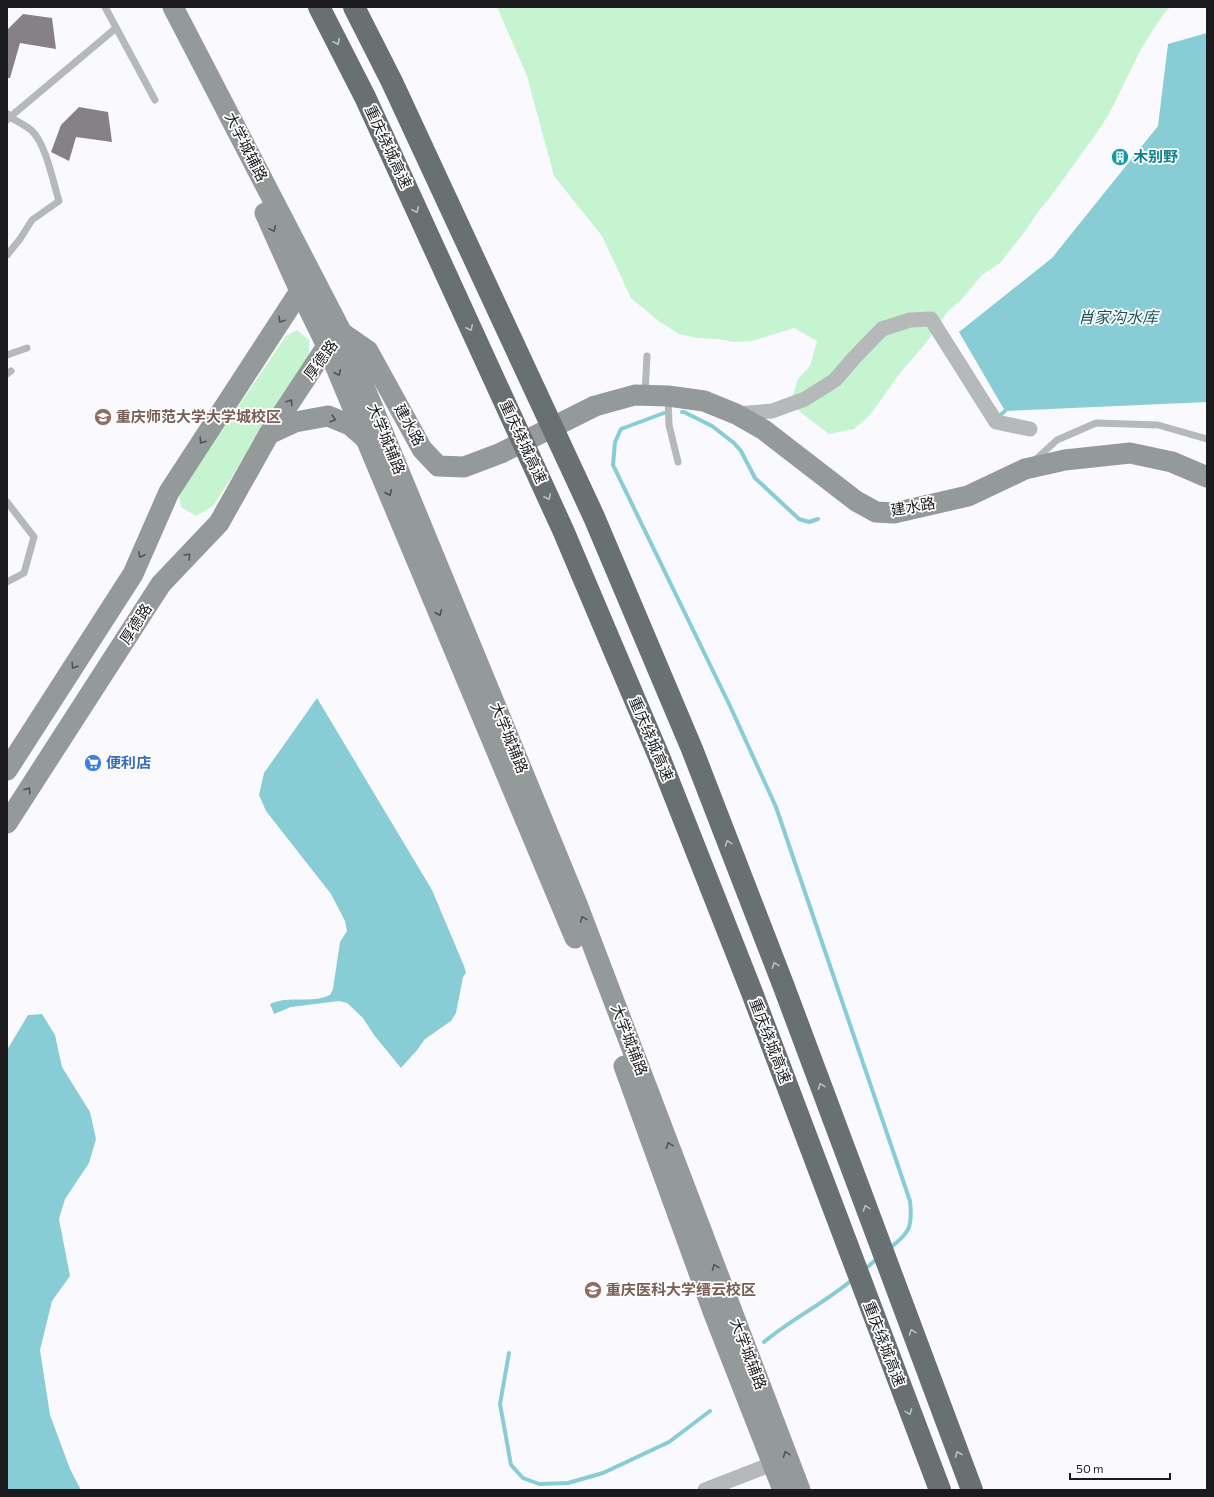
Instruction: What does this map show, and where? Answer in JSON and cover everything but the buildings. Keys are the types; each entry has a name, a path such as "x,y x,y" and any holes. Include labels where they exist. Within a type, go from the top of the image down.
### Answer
{"highway":[{"name":"重庆绕城高速","path":"319,7 365,97 563,530 660,759 751,990 940,1490"},
{"name":"重庆绕城高速","path":"354,7 392,82 603,539 692,750 784,987 972,1490"}],"street":[{"name":"大学城辅路","path":"161,7 231,137 300,291"},
{"name":"大学城辅路","path":"173,7 335,340 577,904 800,1490"},
{"name":"厚德路","path":"7,770 133,574 169,492 300,291 335,340 269,434 219,523 161,584 7,823"},
{"path":"736,414 772,411 805,399 835,380 882,329 910,320 931,319 996,422 1030,429"},
{"name":"大学城辅路","path":"335,340 366,438 586,962 711,1306 782,1490"},
{"name":"建水路","path":"335,340 368,351 422,449 438,466 464,467 501,453 595,406 635,395 645,395 668,396 704,401 736,414 764,430 856,501 876,512 894,514 968,496 1025,469 1065,460 1130,453 1172,462 1207,477"},
{"path":"269,434 295,422 328,416 350,425 366,438"},
{"path":"705,1490 772,1464"}],"lane":[{"path":"105,7 155,100"},
{"path":"7,255 20,239 32,220 59,202 46,152 32,131 8,116 116,28"},
{"path":"7,355 27,348"},
{"path":"645,395 647,356"},
{"path":"668,396 669,425 678,462"},
{"path":"1025,469 1057,440 1096,423 1158,425 1207,439"},
{"path":"7,502 34,537 24,573 7,582"}],"green space":[{"path":"497,7 1170,7 1160,19 1141,49 1109,114 1096,134 1000,263 982,275 961,300 948,311 926,343 900,373 870,415 854,429 829,434 800,412 792,398 798,379 810,366 817,341 794,328 752,341 734,342 718,339 697,338 679,334 660,322 631,298 602,236 554,176 527,76"},
{"path":"297,330 309,340 309,358 213,506 196,516 181,507 179,494 286,336"}],"water":[{"name":"肖家沟水库","path":"1207,33 1207,402 1005,411 959,332 1052,258 1158,126 1168,44"},
{"path":"317,698 432,890 466,973 463,977 456,1013 451,1021 425,1039 401,1068 374,1035 363,1018 347,1003 339,1001 291,1007 274,1014 270,1004 285,1000 323,998 330,995 333,989 340,942 347,931 345,921 331,894 266,811 259,795 264,773"},
{"path":"42,1014 55,1035 62,1067 90,1112 96,1139 89,1163 65,1199 59,1219 70,1276 52,1301 40,1350 50,1415 70,1469 81,1490 7,1490 7,1050 28,1015"}],"waterway":[{"path":"999,416 1005,411"},
{"path":"682,412 712,426 734,443 741,451 755,478 799,519 809,522 818,519"},
{"path":"664,413 621,429 615,442 613,465 730,706 776,807 910,1201 911,1218 908,1229 905,1234 889,1249"},
{"path":"864,1270 879,1257"},
{"path":"764,1342 853,1279"},
{"path":"509,1353 500,1404 511,1465 523,1478 539,1484 568,1483 603,1473 669,1442 710,1411"}],"place":[{"name":"木别野","path":"1120,157"},
{"name":"重庆师范大学大学城校区","path":"103,417"},
{"name":"便利店","path":"93,763"},
{"name":"重庆医科大学缙云校区","path":"593,1290"}]}
